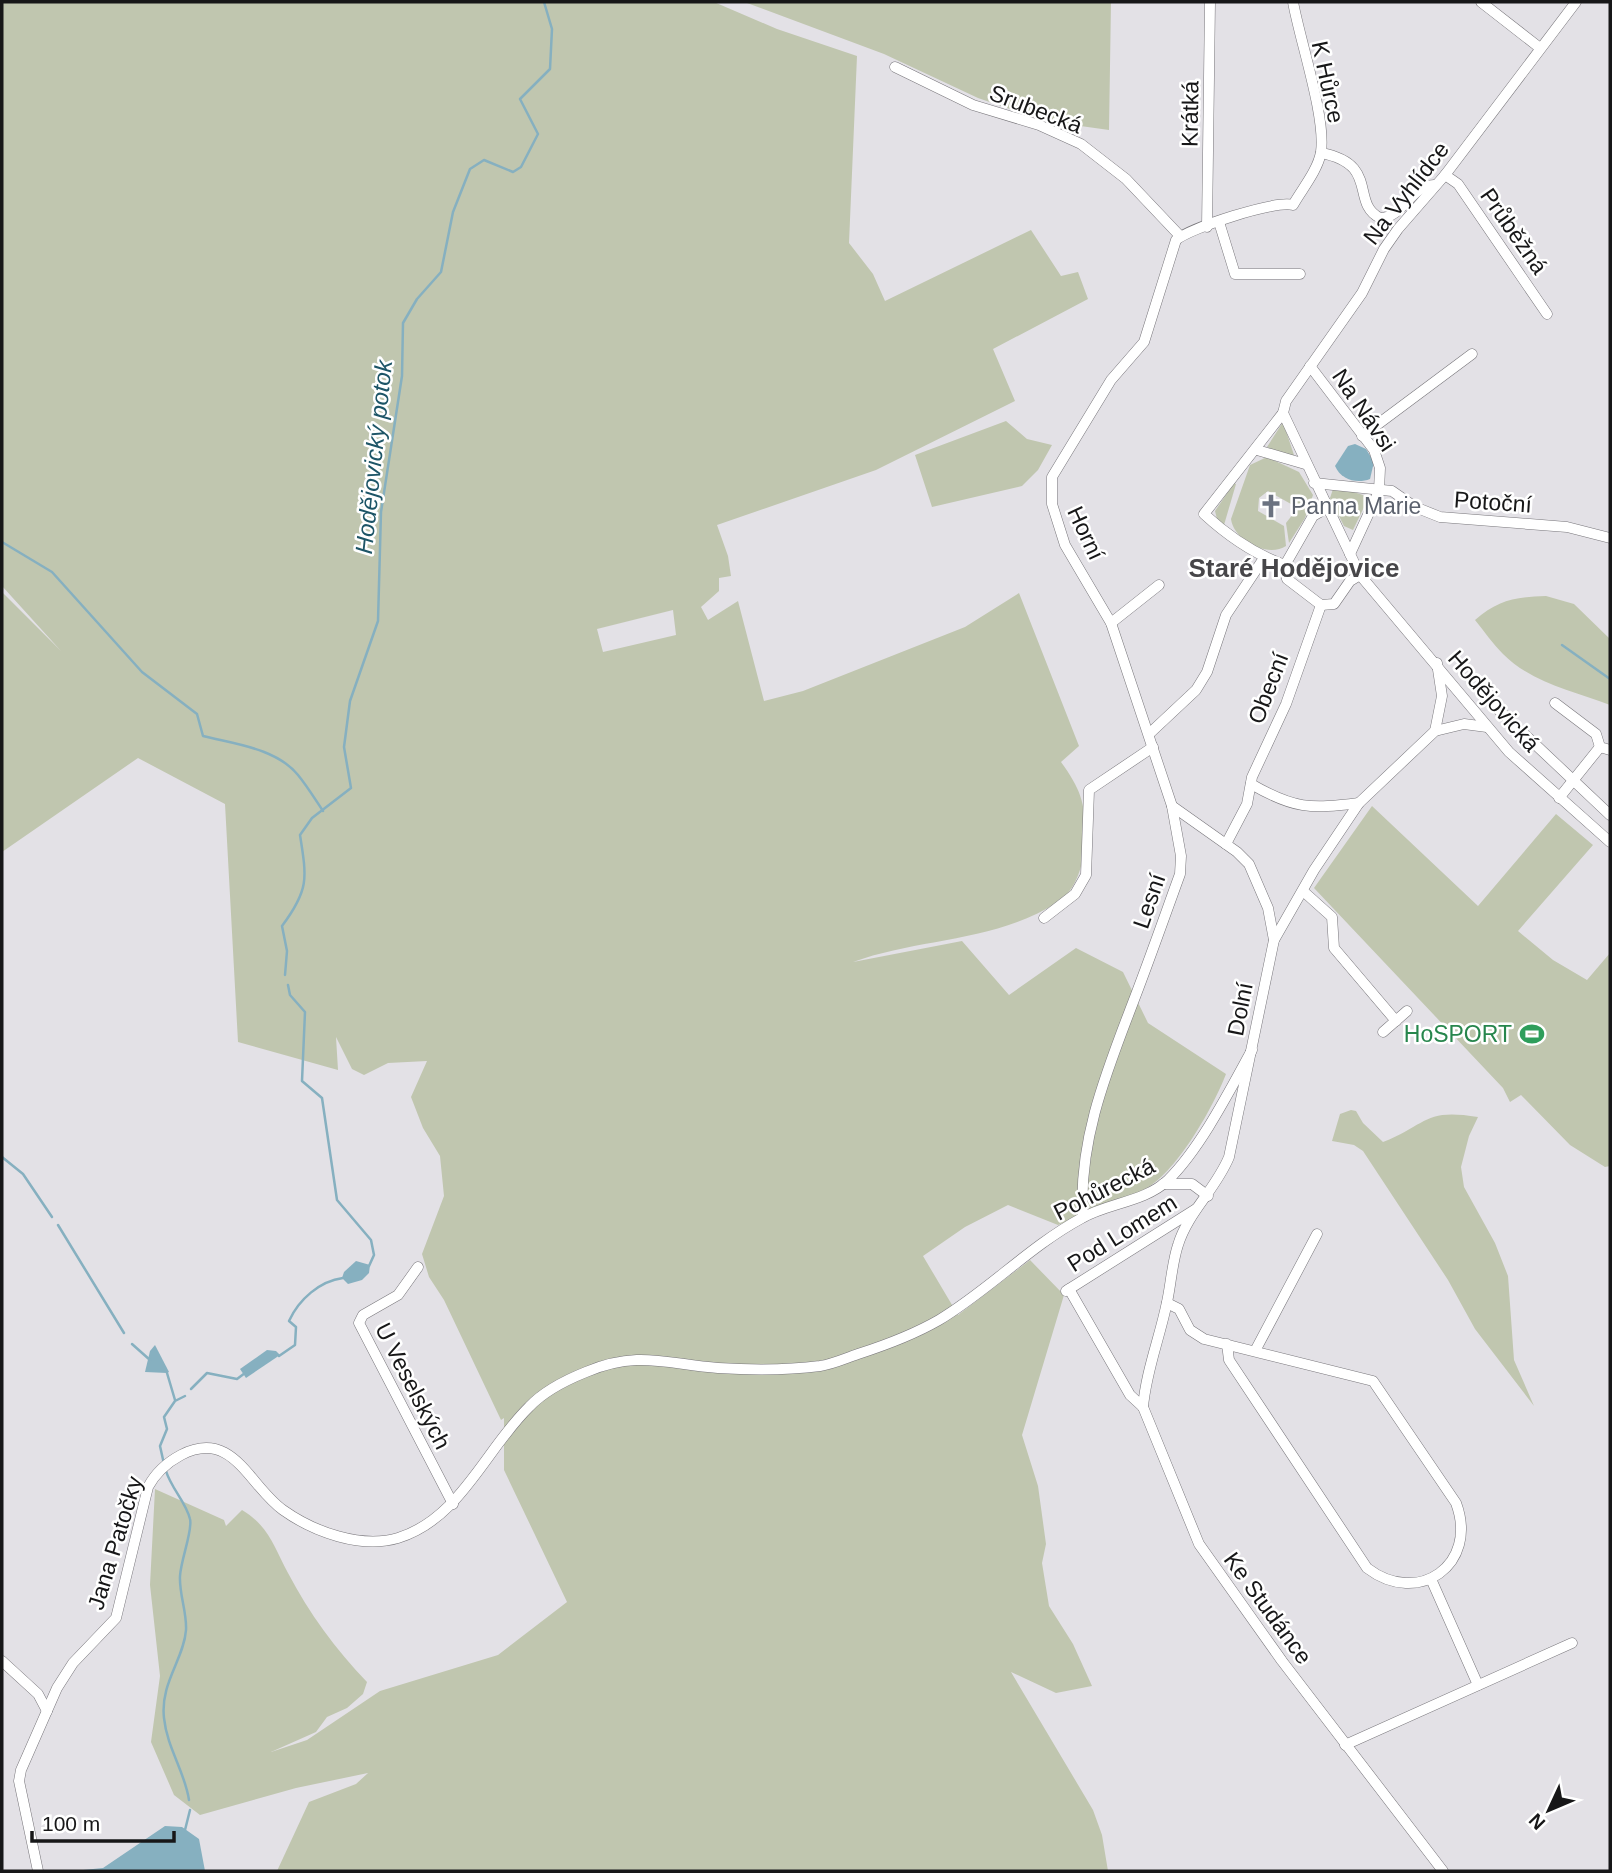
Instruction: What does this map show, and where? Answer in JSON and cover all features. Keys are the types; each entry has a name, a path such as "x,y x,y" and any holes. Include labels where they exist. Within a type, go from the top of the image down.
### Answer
{"street":[{"name":"Krátká","path":"1206,227 1210,2"},
{"name":"K Hůrce","path":"1219,222 1254,209 1293,205 1321,153 1319,121 1293,2"},
{"path":"1482,2 1540,48"},
{"name":"Na Vyhlídce","path":"1310,366 1362,293 1384,248 1445,175 1576,2"},
{"name":"Srubecká","path":"895,67 973,105 1039,125 1081,144 1126,179 1180,236"},
{"path":"1321,153 1339,156 1353,165 1372,213 1380,218 1392,215 1421,189 1434,185"},
{"name":"Průběžná","path":"1445,175 1458,184 1547,314"},
{"path":"1180,236 1219,222 1235,274 1300,274"},
{"name":"Horní","path":"1172,806 1111,623 1065,545 1052,504 1052,477 1111,380 1144,342 1170,251 1180,236"},
{"path":"1362,436 1472,354"},
{"name":"Na Návsi","path":"1285,565 1264,558 1226,535 1204,514 1257,450 1283,413 1286,401 1310,366 1374,450 1380,468 1379,491 1350,554"},
{"path":"1283,413 1314,484 1327,508 1360,575 1334,604 1321,605 1287,579 1285,565 1313,516 1327,508"},
{"path":"1257,450 1305,464"},
{"name":"Na Návsi","path":"1314,484 1343,484 1379,491"},
{"name":"Potoční","path":"1379,491 1392,491 1415,507 1440,517 1567,527 1610,538"},
{"path":"1149,734 1196,690 1207,672 1226,615 1264,558"},
{"name":"Hodějovická","path":"1360,575 1437,663 1487,727 1559,798 1610,842"},
{"path":"1111,623 1159,585"},
{"name":"Obecní","path":"1226,844 1247,804 1256,766 1286,704 1321,605"},
{"path":"1437,663 1442,696 1434,731 1464,724 1487,727"},
{"path":"1485,697 1491,710 1610,815"},
{"path":"1555,703 1595,734 1605,749 1559,798"},
{"name":"Dolní","path":"1143,1407 1145,1387 1167,1303 1178,1244 1209,1196 1229,1157 1274,940 1359,803 1434,731"},
{"path":"1044,918 1076,894 1087,875 1089,790 1153,747"},
{"path":"1251,784 1287,803 1301,807 1359,803"},
{"path":"1172,806 1226,844 1249,864 1259,883 1274,940"},
{"name":"Lesní","path":"1083,1217 1081,1190 1088,1138 1108,1065 1180,874 1181,856 1172,806"},
{"path":"1303,891 1332,918 1334,948 1396,1021"},
{"path":"1383,1032 1407,1011"},
{"name":"Pohůrecká","path":"207,1447 232,1456 283,1510 334,1536 368,1541 395,1539 427,1526 453,1504 498,1442 531,1404 588,1371 617,1361 645,1358 720,1368 821,1366 894,1343 965,1303 1083,1217 1148,1193 1163,1184 1200,1136 1252,1050"},
{"path":"1163,1184 1192,1184 1209,1196"},
{"name":"Pod Lomem","path":"1068,1290 1199,1208"},
{"path":"1255,1351 1317,1234"},
{"name":"U Veselských","path":"418,1267 398,1295 363,1315 359,1323 453,1504"},
{"name":"Ke Studánce","path":"1068,1290 1130,1395 1143,1407 1199,1544 1232,1595 1443,1871"},
{"path":"1167,1303 1179,1309 1197,1336 1373,1381 1456,1503 1462,1519 1463,1536 1459,1552 1447,1568 1431,1579 1396,1583 1380,1578 1367,1568 1229,1360 1227,1344"},
{"name":"Jana Patočky","path":"38,1871 19,1781 47,1711 73,1663 116,1618 148,1487 165,1465 188,1451 207,1447"},
{"path":"1431,1579 1478,1685"},
{"path":"1345,1745 1572,1643"},
{"path":"2,1661 38,1694 47,1711"}],"green space":[{"path":"2,2 714,2 777,29 857,56 849,243 873,274 885,301 1031,230 1061,276 1078,272 1088,299 993,349 1015,401 876,470 717,525 728,556 731,576 719,578 719,591 701,607 708,620 738,601 764,701 803,691 965,627 1019,593 1079,746 1061,762 1078,790 1085,818 1083,858 1075,883 1058,902 1009,925 853,962 962,941 1009,995 1076,948 1123,972 1148,1023 1226,1074 1194,1136 1171,1167 1147,1188 1115,1204 1058,1225 1008,1205 965,1227 923,1256 958,1315 1030,1260 1064,1295 1022,1435 1038,1486 1046,1544 1042,1563 1049,1606 1073,1644 1092,1686 1056,1693 1011,1672 1093,1810 1102,1835 1108,1871 277,1871 309,1802 356,1784 368,1773 296,1788 200,1815 174,1795 151,1742 160,1676 150,1585 155,1489 224,1520 226,1526 242,1510 259,1523 314,1617 367,1682 363,1694 347,1708 327,1717 316,1732 271,1752 307,1740 380,1691 498,1655 567,1602 504,1470 504,1418 501,1420 444,1300 429,1277 422,1254 444,1196 440,1156 423,1128 411,1097 427,1061 388,1063 364,1075 352,1069 336,1037 338,1070 238,1042 225,804 138,758 2,852 2,592 61,651 2,586","holes":["673,610 676,635 603,652 597,629"]},
{"path":"1111,2 1109,130 1045,121 978,98 884,54 747,3"},
{"path":"1006,421 1027,439 1052,445 1038,470 1022,486 932,507 915,455"},
{"path":"1283,422 1294,455 1292,458 1267,447"},
{"path":"1267,457 1299,472 1313,495 1305,518 1289,543 1286,523 1293,514 1291,504 1268,491 1259,498 1258,511 1284,526 1286,546 1270,550 1261,549 1245,540 1233,527 1231,519 1250,465"},
{"path":"1234,483 1236,484 1224,525 1217,519 1215,511"},
{"path":"1338,487 1363,495 1367,501 1353,530 1344,526 1330,498 1333,489"},
{"path":"1546,596 1574,604 1610,639 1610,705 1554,685 1514,664 1475,620 1491,608 1508,601"},
{"name":"HoSPORT","path":"1372,806 1478,906 1556,814 1593,845 1518,931 1553,960 1587,980 1610,953 1610,1166 1605,1167 1570,1145 1521,1095 1510,1102 1503,1088 1314,888"},
{"path":"1356,1111 1363,1123 1383,1142 1436,1116 1478,1117 1469,1136 1461,1167 1464,1187 1495,1243 1508,1276 1514,1360 1534,1406 1475,1329 1448,1280 1363,1151 1354,1145 1332,1141 1340,1114"}],"water":[{"path":"1355,444 1366,449 1374,462 1370,479 1350,480 1341,475 1335,466 1348,446"},
{"path":"356,1261 370,1265 369,1273 362,1280 348,1284 342,1278 344,1272"},
{"path":"155,1345 169,1372 167,1373 145,1372 150,1351"},
{"path":"267,1350 276,1351 280,1355 246,1378 240,1369"},
{"path":"165,1826 182,1827 199,1839 205,1871 73,1871 103,1868"}],"waterway":[{"name":"Hodějovický potok","path":"285,975 287,951 282,926 297,903 304,884 300,835 312,818 351,788 344,747 350,701 378,621 381,512 402,376 403,323 417,299 441,272 453,212 470,169 484,160 513,172 521,167 538,134 520,99 550,69 552,29 544,2"},
{"path":"2,542 52,572 142,672 197,714 203,736 254,748 278,759 298,775 323,811"},
{"path":"1562,645 1610,679"},
{"name":"Hodějovický potok","path":"288,985 290,995 305,1012 302,1081 322,1098 337,1200 371,1240 374,1255 369,1266"},
{"path":"2,1157 23,1174 52,1217"},
{"path":"58,1225 124,1333"},
{"name":"Hodějovický potok","path":"279,1356 295,1345 296,1327 289,1321 298,1305 318,1287 343,1278"},
{"path":"132,1344 150,1360"},
{"path":"167,1373 175,1400"},
{"name":"Hodějovický potok","path":"191,1389 207,1373 237,1379 245,1373"},
{"name":"Hodějovický potok","path":"164,1464 160,1446 167,1429 164,1417 175,1401 185,1396"},
{"name":"Hodějovický potok","path":"166,1471 190,1519 180,1576 186,1630 165,1694 164,1705 166,1729 189,1800"},
{"name":"Hodějovický potok","path":"185,1830 190,1810"}],"place":[{"name":"Panna Marie","path":"1271,506"},
{"name":"HoSPORT","path":"1532,1034"}],"district":[{"name":"Staré Hodějovice","path":"1294,568"}]}
